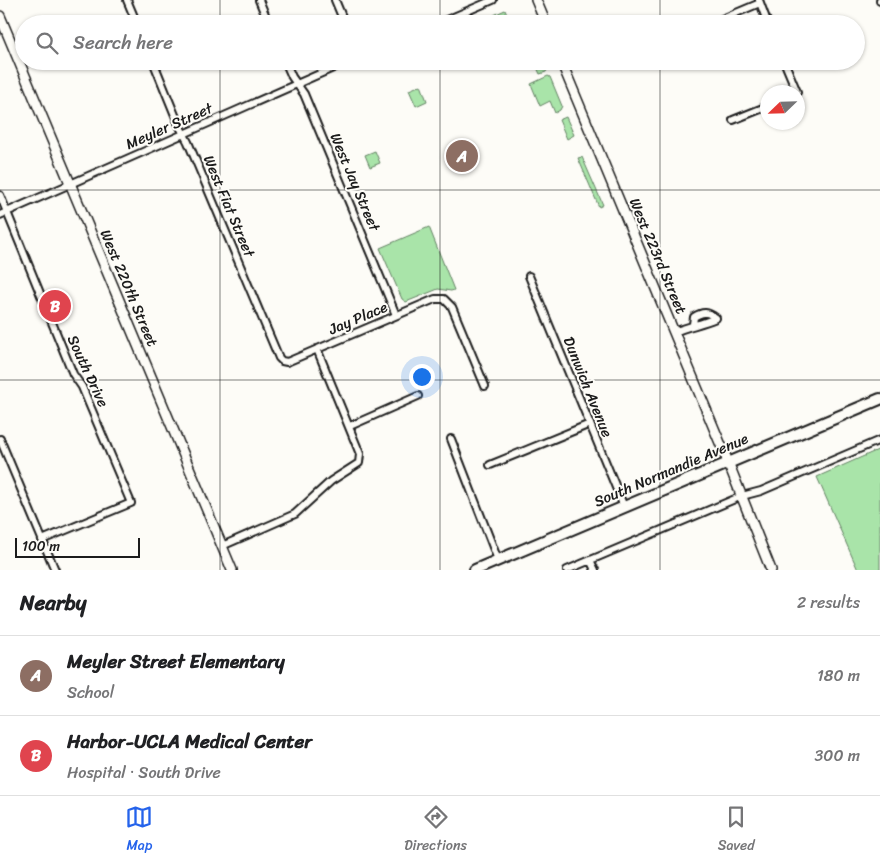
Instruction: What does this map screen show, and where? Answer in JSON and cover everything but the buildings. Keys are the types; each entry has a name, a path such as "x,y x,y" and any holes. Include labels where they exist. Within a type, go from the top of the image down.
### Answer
{"main road":[{"name":"South Normandie Avenue","path":"475,570 880,399"}],"street":[{"path":"127,0 133,15"},
{"path":"259,0 265,15"},
{"path":"335,0 341,15"},
{"path":"458,15 493,0"},
{"path":"536,0 542,15"},
{"path":"729,15 759,1 764,15"},
{"name":"West 220th Street","path":"0,16 15,52"},
{"name":"West 220th Street","path":"22,70 232,570"},
{"name":"West Fiat Street","path":"157,70 275,349 282,361"},
{"name":"West Jay Street","path":"289,70 304,94 396,315"},
{"name":"Meyler Street","path":"0,215 329,70"},
{"name":"West 223rd Street","path":"566,70 772,570"},
{"path":"788,70 794,85"},
{"path":"733,120 760,109"},
{"name":"South Drive","path":"0,195 74,374 82,387 131,503 42,540"},
{"name":"Dunwich Avenue","path":"529,276 624,507"},
{"name":"Jay Place","path":"282,361 287,362 435,299 444,299 452,307 485,386"},
{"path":"674,332 693,324"},
{"path":"222,546 295,514 331,481 359,463 360,454 350,426 317,349"},
{"path":"350,426 418,396"},
{"path":"490,465 590,424"},
{"path":"0,439 55,570"},
{"path":"451,439 498,560"},
{"path":"566,570 742,496 761,491 880,440"},
{"path":"590,560 594,570"}],"green space":[{"path":"505,10 507,15 494,15"},
{"path":"538,70 547,70 546,72 540,74"},
{"path":"548,76 562,106 555,113 550,101 540,106 531,84"},
{"path":"421,85 427,101 416,106 409,90"},
{"path":"566,117 574,135 567,139 559,120"},
{"path":"375,151 380,163 370,167 365,155"},
{"path":"582,157 603,205 599,207 578,158"},
{"path":"429,227 454,290 438,289 406,302 402,299 380,248"},
{"path":"880,449 880,570 858,570 817,477"}],"place":[{"name":"Meyler Street Elementary","path":"462,156"},
{"name":"Harbor-UCLA Medical Center","path":"55,306"}]}
